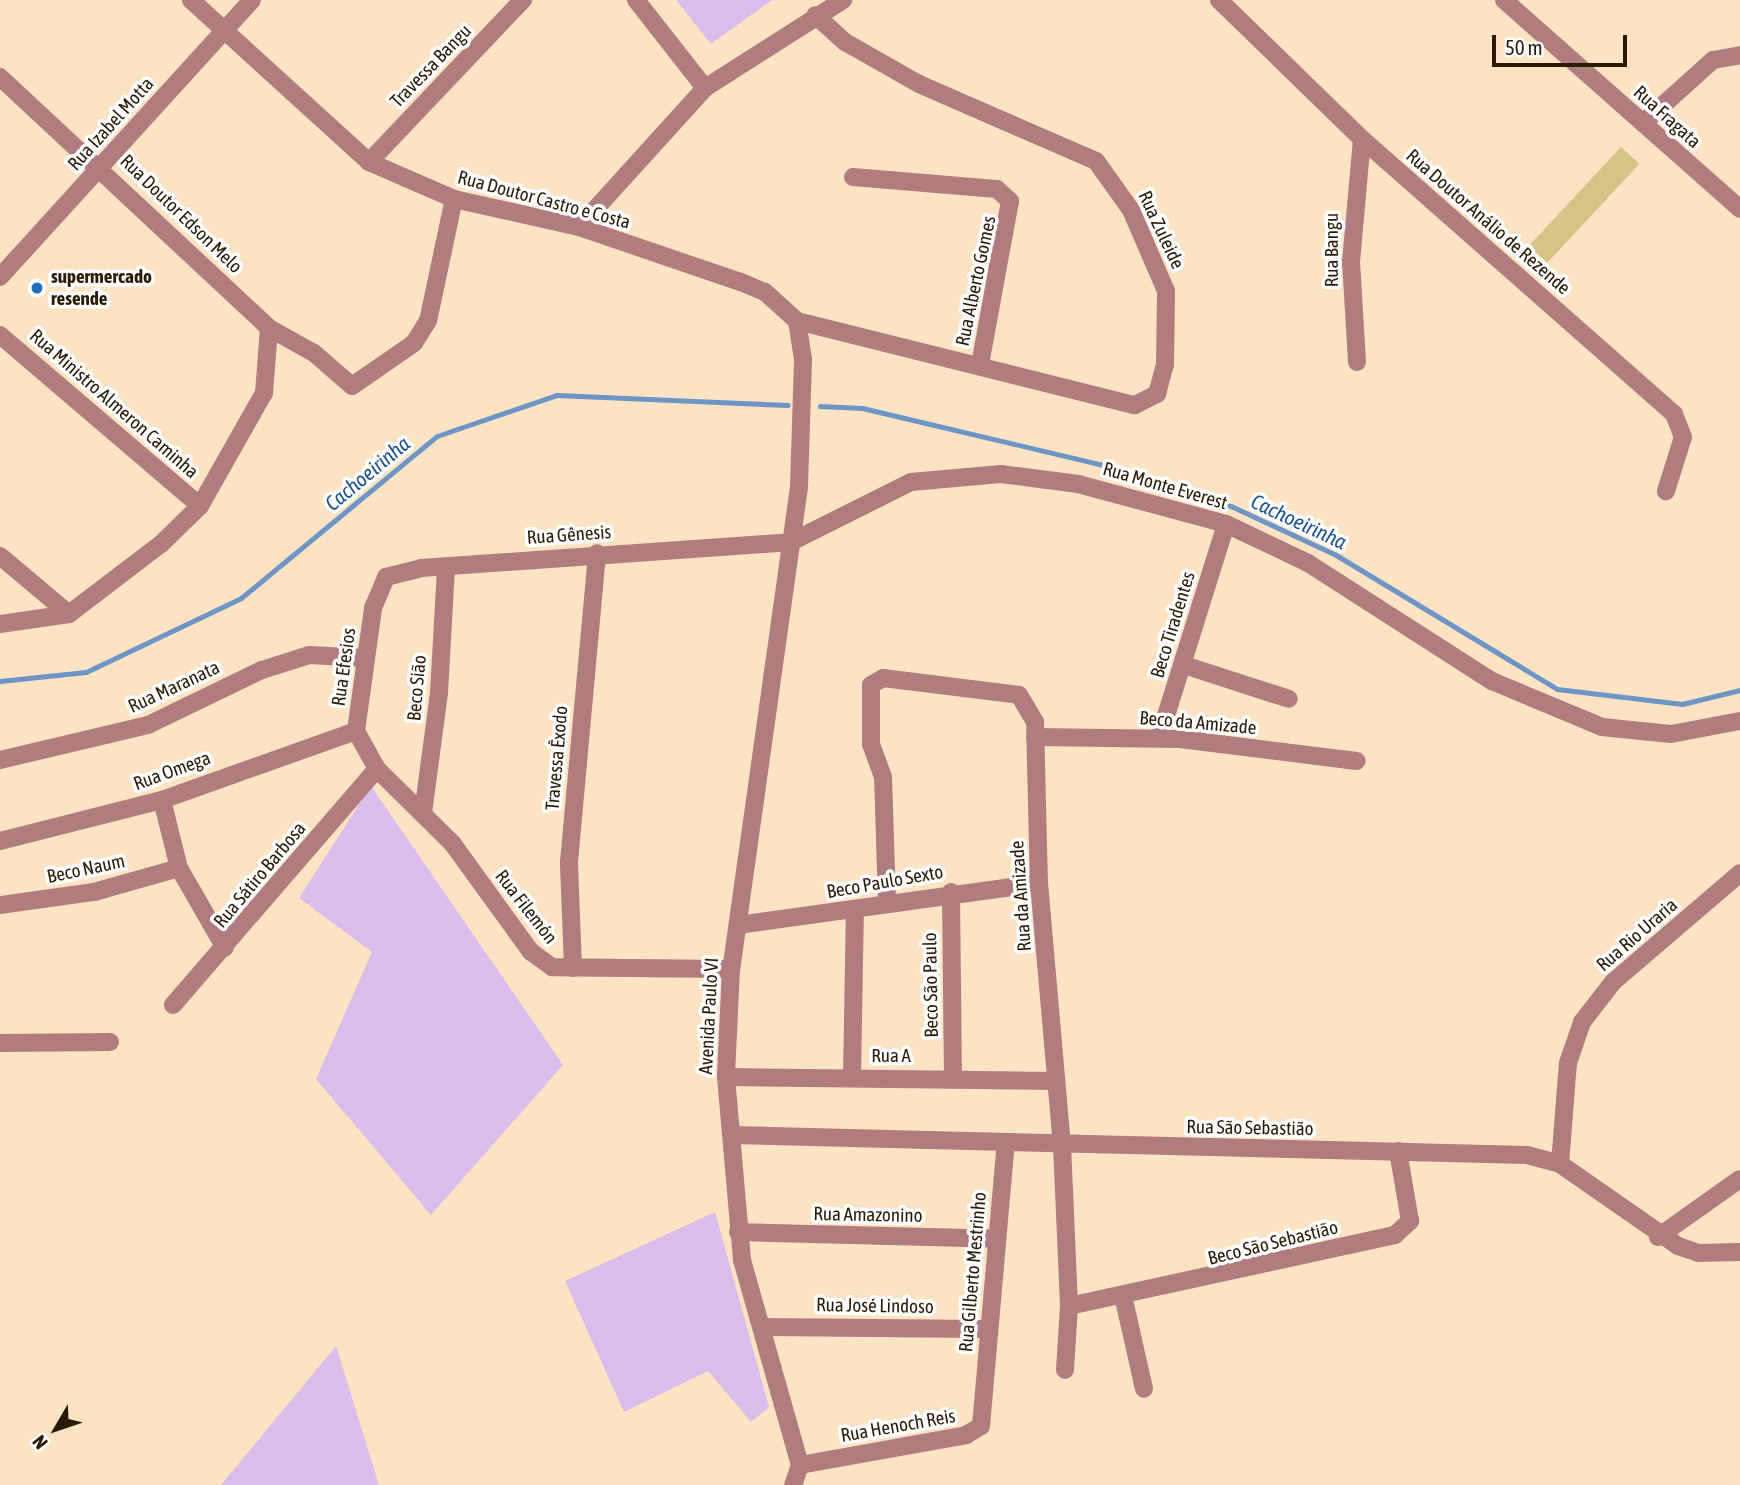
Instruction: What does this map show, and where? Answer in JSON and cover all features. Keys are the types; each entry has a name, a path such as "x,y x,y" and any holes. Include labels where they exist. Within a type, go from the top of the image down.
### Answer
{"street":[{"name":"Rua Doutor Castro e Costa","path":"191,0 369,162 454,199 579,227 741,282 775,299 797,321"},
{"name":"Rua Izabel Motta","path":"0,277 252,0"},
{"name":"Travessa Bangu","path":"369,162 523,0"},
{"path":"636,0 705,88"},
{"path":"579,227 705,88 843,0"},
{"name":"Rua Doutor Análio de Rezende","path":"1219,0 1362,139 1674,414 1683,437 1666,491"},
{"name":"Rua Fragata","path":"1504,0 1740,209"},
{"name":"Rua Zuleide","path":"797,321 1135,405 1150,401 1165,365 1166,290 1131,210 1096,161 1022,134 919,84 845,42 816,15"},
{"path":"1643,123 1713,60 1740,55"},
{"name":"Rua Doutor Edson Melo","path":"0,77 101,166 269,328 314,353 341,380 359,385 386,366 428,321 454,199"},
{"name":"Rua Bangu","path":"1357,362 1351,262 1362,139"},
{"name":"Rua Alberto Gomes","path":"853,177 1006,194 1012,211 980,365"},
{"path":"792,542 803,360 797,321"},
{"path":"0,624 69,614 161,544 200,506 264,393 269,328"},
{"name":"Rua Ministro Almeron Caminha","path":"0,335 200,506"},
{"name":"Rua Monte Everest","path":"792,542 911,482 960,473 1078,484 1226,524 1308,562 1541,705 1602,727 1649,735 1740,721"},
{"name":"Beco Tiradentes","path":"1159,738 1226,524"},
{"name":"Rua Gênesis","path":"373,608 386,577 446,566 792,542"},
{"name":"Avenida Paulo VI","path":"792,542 731,969 726,1077 738,1232 800,1465"},
{"name":"Travessa Êxodo","path":"573,968 569,862 597,554"},
{"path":"0,556 69,614"},
{"name":"Beco Sião","path":"423,813 439,693 446,566"},
{"name":"Rua Efesios","path":"373,608 356,732 377,769"},
{"name":"Rua Maranata","path":"0,760 148,725 262,670 309,655 366,658"},
{"path":"1184,665 1289,699"},
{"name":"Rua da Amizade","path":"887,902 883,777 871,744 873,683 883,678 972,687 1026,700 1035,737 1039,883 1062,1145"},
{"name":"Rua Omega","path":"0,841 162,800 356,732"},
{"name":"Beco da Amizade","path":"1035,737 1159,738 1357,761"},
{"name":"Rua Filemón","path":"377,769 423,813 531,952 552,967 731,969"},
{"name":"Rua Sátiro Barbosa","path":"173,1005 377,769"},
{"path":"162,800 179,869 225,948"},
{"name":"Beco Naum","path":"0,905 94,892 179,869"},
{"name":"Rua Rio Uraria","path":"1560,1164 1568,1063 1582,1022 1613,982 1740,873"},
{"name":"Beco Paulo Sexto","path":"738,925 855,910 951,892 1039,883"},
{"name":"Beco São Paulo","path":"951,892 953,1077"},
{"path":"852,1077 855,910"},
{"path":"0,1043 110,1042"},
{"name":"Rua A","path":"726,1077 953,1077 1055,1081"},
{"name":"Rua São Sebastião","path":"731,1135 1527,1155 1560,1164 1658,1237 1698,1253 1740,1252"},
{"name":"Rua Gilberto Mestrinho","path":"986,1407 986,1329 1006,1142"},
{"path":"1062,1145 1069,1306 1065,1370"},
{"name":"Beco São Sebastião","path":"1069,1306 1124,1300 1402,1232 1410,1221 1398,1151"},
{"path":"1658,1237 1740,1179"},
{"name":"Rua Amazonino","path":"738,1232 997,1239"},
{"path":"1124,1300 1144,1389"},
{"name":"Rua José Lindoso","path":"763,1327 986,1329"},
{"name":"Rua Henoch Reis","path":"800,1465 966,1435 981,1426 986,1407"},
{"path":"793,1485 800,1465"}],"shaded area":[{"path":"676,0 772,0 711,44"},
{"path":"371,786 563,1065 431,1215 316,1079 372,952 299,898"},
{"path":"715,1212 769,1407 751,1422 708,1371 624,1412 565,1281"},
{"path":"336,1346 379,1485 221,1485"}],"building":[{"path":"1621,147 1639,164 1547,263 1529,246"}],"waterway":[{"name":"Cachoeirinha","path":"0,681 86,672 241,598 437,436 557,395 788,405"},
{"name":"Cachoeirinha","path":"820,406 862,408 1099,464 1231,506 1336,555 1557,689 1682,704 1740,690"}],"place":[{"name":"supermercado resende","path":"37,288"}]}
